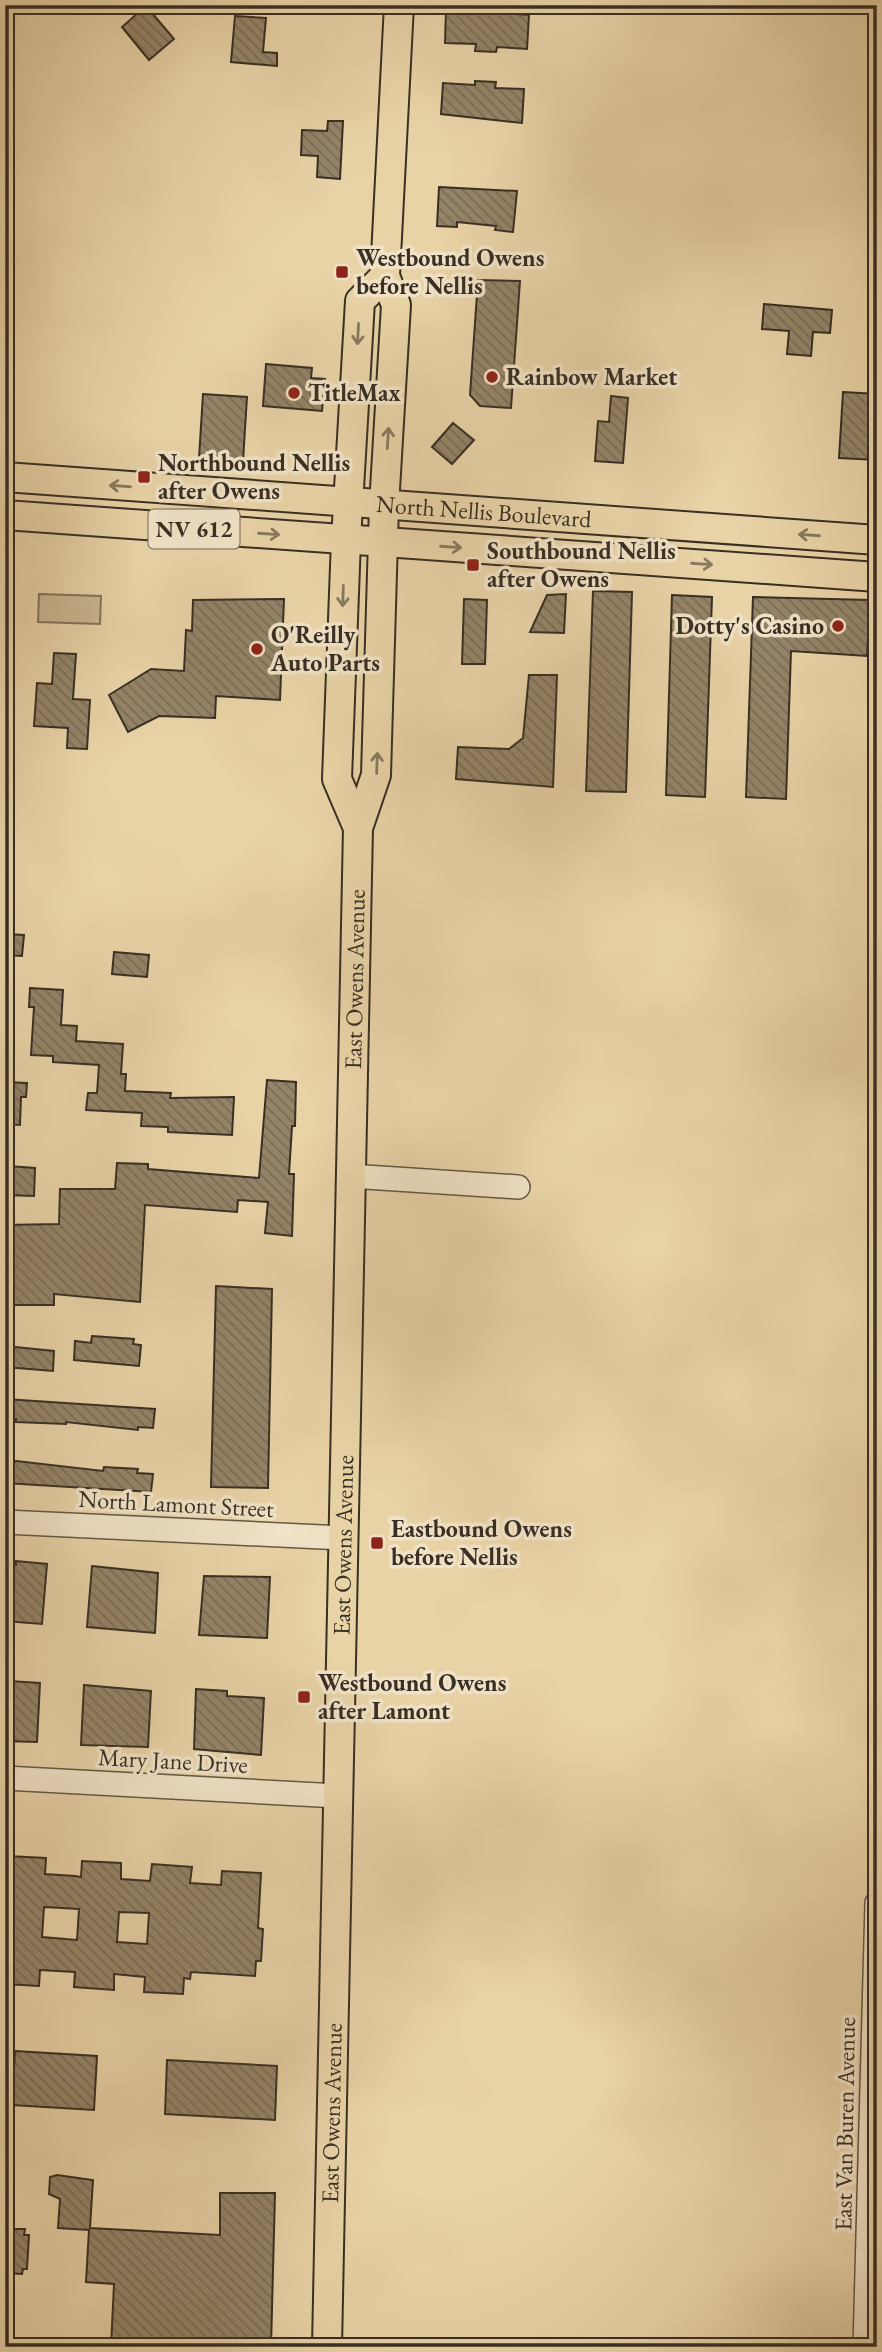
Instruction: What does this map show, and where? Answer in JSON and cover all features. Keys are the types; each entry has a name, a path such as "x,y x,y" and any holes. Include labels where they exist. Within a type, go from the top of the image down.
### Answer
{"main road":[{"name":"East Owens Avenue","path":"327,2347 358,828 376,775 384,506 396,305 385,276 399,5"},
{"name":"East Owens Avenue","path":"358,828 337,779 346,540 360,301 385,276"},
{"name":"North Nellis Boulevard","path":"5,477 877,540"},
{"name":"North Nellis Boulevard","path":"5,515 877,577"}],"street":[{"path":"351,1176 518,1187"},
{"name":"North Lamont Street","path":"5,1522 343,1538"},
{"name":"Mary Jane Drive","path":"5,1778 338,1796"},
{"name":"East Van Buren Avenue","path":"865,2347 877,1903"}],"shaded area":[{"path":"39,594 101,596 100,624 38,622"}],"building":[{"path":"146,6 174,39 149,60 122,27"},
{"path":"446,9 529,15 527,49 497,47 496,52 475,51 476,44 445,43"},
{"path":"235,16 266,18 263,52 277,53 277,66 231,62"},
{"path":"475,81 496,82 495,88 524,89 522,123 441,114 443,83 475,85"},
{"path":"328,121 343,121 340,179 317,177 318,156 301,155 302,130 327,131"},
{"path":"439,187 517,191 513,232 495,230 496,226 457,222 457,227 437,226"},
{"path":"478,280 520,281 511,408 480,406 470,395"},
{"path":"764,304 832,310 830,333 813,332 811,356 787,354 789,331 762,329"},
{"name":"TitleMax","path":"266,364 312,368 311,378 325,379 322,411 263,406"},
{"path":"843,392 877,394 877,460 839,458"},
{"path":"203,394 247,397 243,461 199,458"},
{"path":"611,396 628,398 623,463 595,461 598,421 609,422"},
{"path":"453,423 474,440 452,464 432,447"},
{"path":"593,591 632,592 626,792 586,791"},
{"path":"566,594 564,633 530,632 547,595"},
{"path":"672,595 712,597 705,797 666,795"},
{"path":"753,597 870,600 867,656 791,651 786,799 746,797"},
{"path":"284,599 280,700 216,696 215,718 159,716 128,732 109,695 151,669 184,671 186,630 192,631 193,600"},
{"path":"464,599 487,600 485,664 462,664"},
{"path":"54,653 76,654 73,699 90,700 87,749 67,748 68,728 34,726 37,683 52,684"},
{"path":"529,675 557,675 553,787 456,779 458,747 509,749 523,738"},
{"path":"5,934 24,935 22,956 5,955"},
{"path":"114,952 149,955 147,977 112,974"},
{"path":"30,988 63,990 61,1025 77,1026 76,1041 123,1044 121,1074 126,1074 125,1091 171,1093 170,1098 234,1097 232,1135 168,1132 168,1127 141,1126 142,1113 86,1110 88,1093 97,1093 99,1065 53,1062 53,1056 31,1055 34,1007 29,1007"},
{"path":"267,1080 296,1082 295,1126 292,1126 289,1174 294,1174 292,1236 265,1233 268,1202 238,1200 237,1212 145,1205 140,1302 54,1294 54,1305 5,1305 5,1225 59,1224 60,1189 115,1189 117,1163 148,1164 148,1169 259,1178"},
{"path":"5,1082 27,1083 26,1097 21,1097 20,1125 5,1124"},
{"path":"8,1166 35,1168 34,1196 5,1195 5,1170"},
{"path":"216,1286 272,1289 268,1488 211,1487"},
{"path":"92,1336 134,1339 133,1344 141,1345 139,1366 74,1360 75,1341 91,1343"},
{"path":"5,1346 54,1351 53,1371 5,1367"},
{"path":"5,1399 155,1409 153,1428 138,1427 138,1430 66,1422 16,1422 16,1419 5,1419"},
{"path":"16,1461 103,1471 104,1467 138,1469 137,1473 153,1474 151,1492 5,1483 5,1463"},
{"path":"16,1561 47,1564 42,1624 5,1621 5,1564 16,1565"},
{"path":"92,1566 158,1573 155,1633 87,1627"},
{"path":"204,1576 270,1577 267,1638 199,1635"},
{"path":"9,1681 40,1683 37,1742 5,1741"},
{"path":"84,1685 151,1691 148,1747 81,1745"},
{"path":"196,1689 227,1691 227,1696 264,1698 261,1755 194,1749"},
{"path":"7,1856 46,1858 45,1874 81,1877 82,1861 121,1863 121,1879 150,1881 152,1864 192,1867 190,1883 221,1885 222,1871 261,1873 258,1928 263,1929 261,1961 256,1961 255,1976 191,1972 190,1979 184,1978 183,1994 144,1992 145,1977 114,1974 114,1990 74,1987 75,1972 40,1970 39,1986 5,1984","holes":["44,1907 79,1909 77,1940 42,1937","119,1912 149,1913 147,1944 117,1942"]},
{"path":"15,2051 97,2056 94,2110 12,2105"},
{"path":"167,2060 277,2066 275,2120 165,2114"},
{"path":"57,2175 93,2180 90,2228 220,2235 220,2193 275,2193 271,2347 111,2347 114,2284 86,2282 89,2230 58,2228 60,2199 49,2194 50,2177"},
{"path":"5,2229 25,2229 24,2235 29,2235 27,2269 23,2269 22,2274 5,2273"}],"place":[{"name":"Westbound Owens before Nellis","path":"342,272"},
{"name":"Rainbow Market","path":"492,377"},
{"name":"TitleMax","path":"294,393"},
{"name":"Northbound Nellis after Owens","path":"144,477"},
{"name":"Southbound Nellis after Owens","path":"473,565"},
{"name":"Dotty's Casino","path":"838,626"},
{"name":"O'Reilly Auto Parts","path":"257,649"},
{"name":"Eastbound Owens before Nellis","path":"377,1543"},
{"name":"Westbound Owens after Lamont","path":"304,1697"}]}
